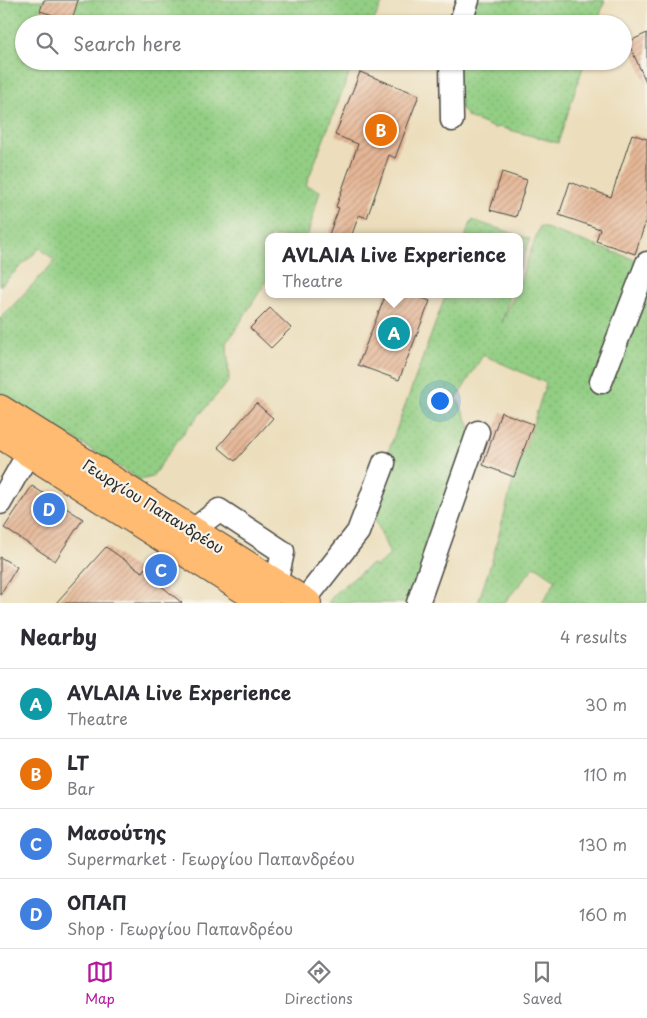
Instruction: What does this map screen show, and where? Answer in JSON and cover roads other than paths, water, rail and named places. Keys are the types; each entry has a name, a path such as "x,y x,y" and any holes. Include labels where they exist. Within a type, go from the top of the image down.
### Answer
{"main road":[{"name":"Γεωργίου Παπανδρέου","path":"0,409 34,443 270,594 305,602"},
{"name":"Γεωργίου Παπανδρέου","path":"0,434 34,443 192,531 270,594"}],"street":[{"path":"463,15 468,0"},
{"path":"451,70 452,120"},
{"path":"601,382 647,263"},
{"path":"418,603 478,432"},
{"path":"0,503 34,443"},
{"path":"305,602 358,532 384,462"}],"place":[{"name":"LT","path":"381,130"},
{"name":"AVLAIA Live Experience","path":"394,333"},
{"name":"ΟΠΑΠ","path":"49,509"},
{"name":"Μασούτης","path":"161,570"}]}
